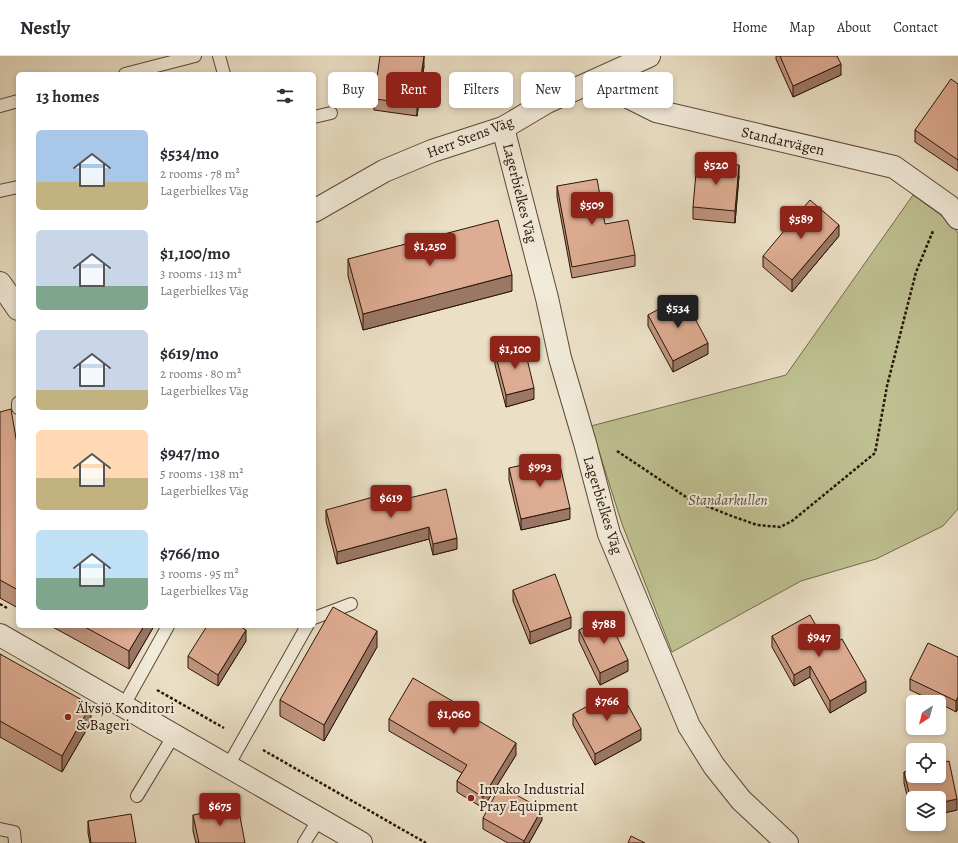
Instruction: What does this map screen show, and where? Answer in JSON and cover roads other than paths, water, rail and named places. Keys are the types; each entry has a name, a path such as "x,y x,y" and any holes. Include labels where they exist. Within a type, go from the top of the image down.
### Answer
{"street":[{"name":"Herr Stens Väg","path":"615,72 649,56"},
{"name":"Herr Stens Väg","path":"316,210 384,171 432,151 503,128 547,102 583,87"},
{"name":"Standarvägen","path":"652,108 894,167 952,211"},
{"name":"Lagerbielkes Väg","path":"503,128 547,298 560,358 585,443 609,534 689,726 714,766 741,800 787,843"},
{"path":"0,283 16,306"},
{"path":"0,635 362,843"}],"lane":[{"path":"133,72 195,56"},
{"path":"219,56 223,72"},
{"path":"0,106 16,102"},
{"path":"316,117 331,114"},
{"path":"0,191 16,187"},
{"path":"316,617 351,604"},
{"path":"124,705 167,628"},
{"path":"228,766 306,628"},
{"path":"137,796 174,735"},
{"path":"304,843 319,819"},
{"path":"0,830 14,832 15,843"}],"place":[{"name":"Älvsjö Konditori & Bageri","path":"68,717"},
{"name":"Invako Industrial Pray Equipment","path":"471,798"}],"park label":[{"name":"Standarkullen","path":"728,500"}]}
